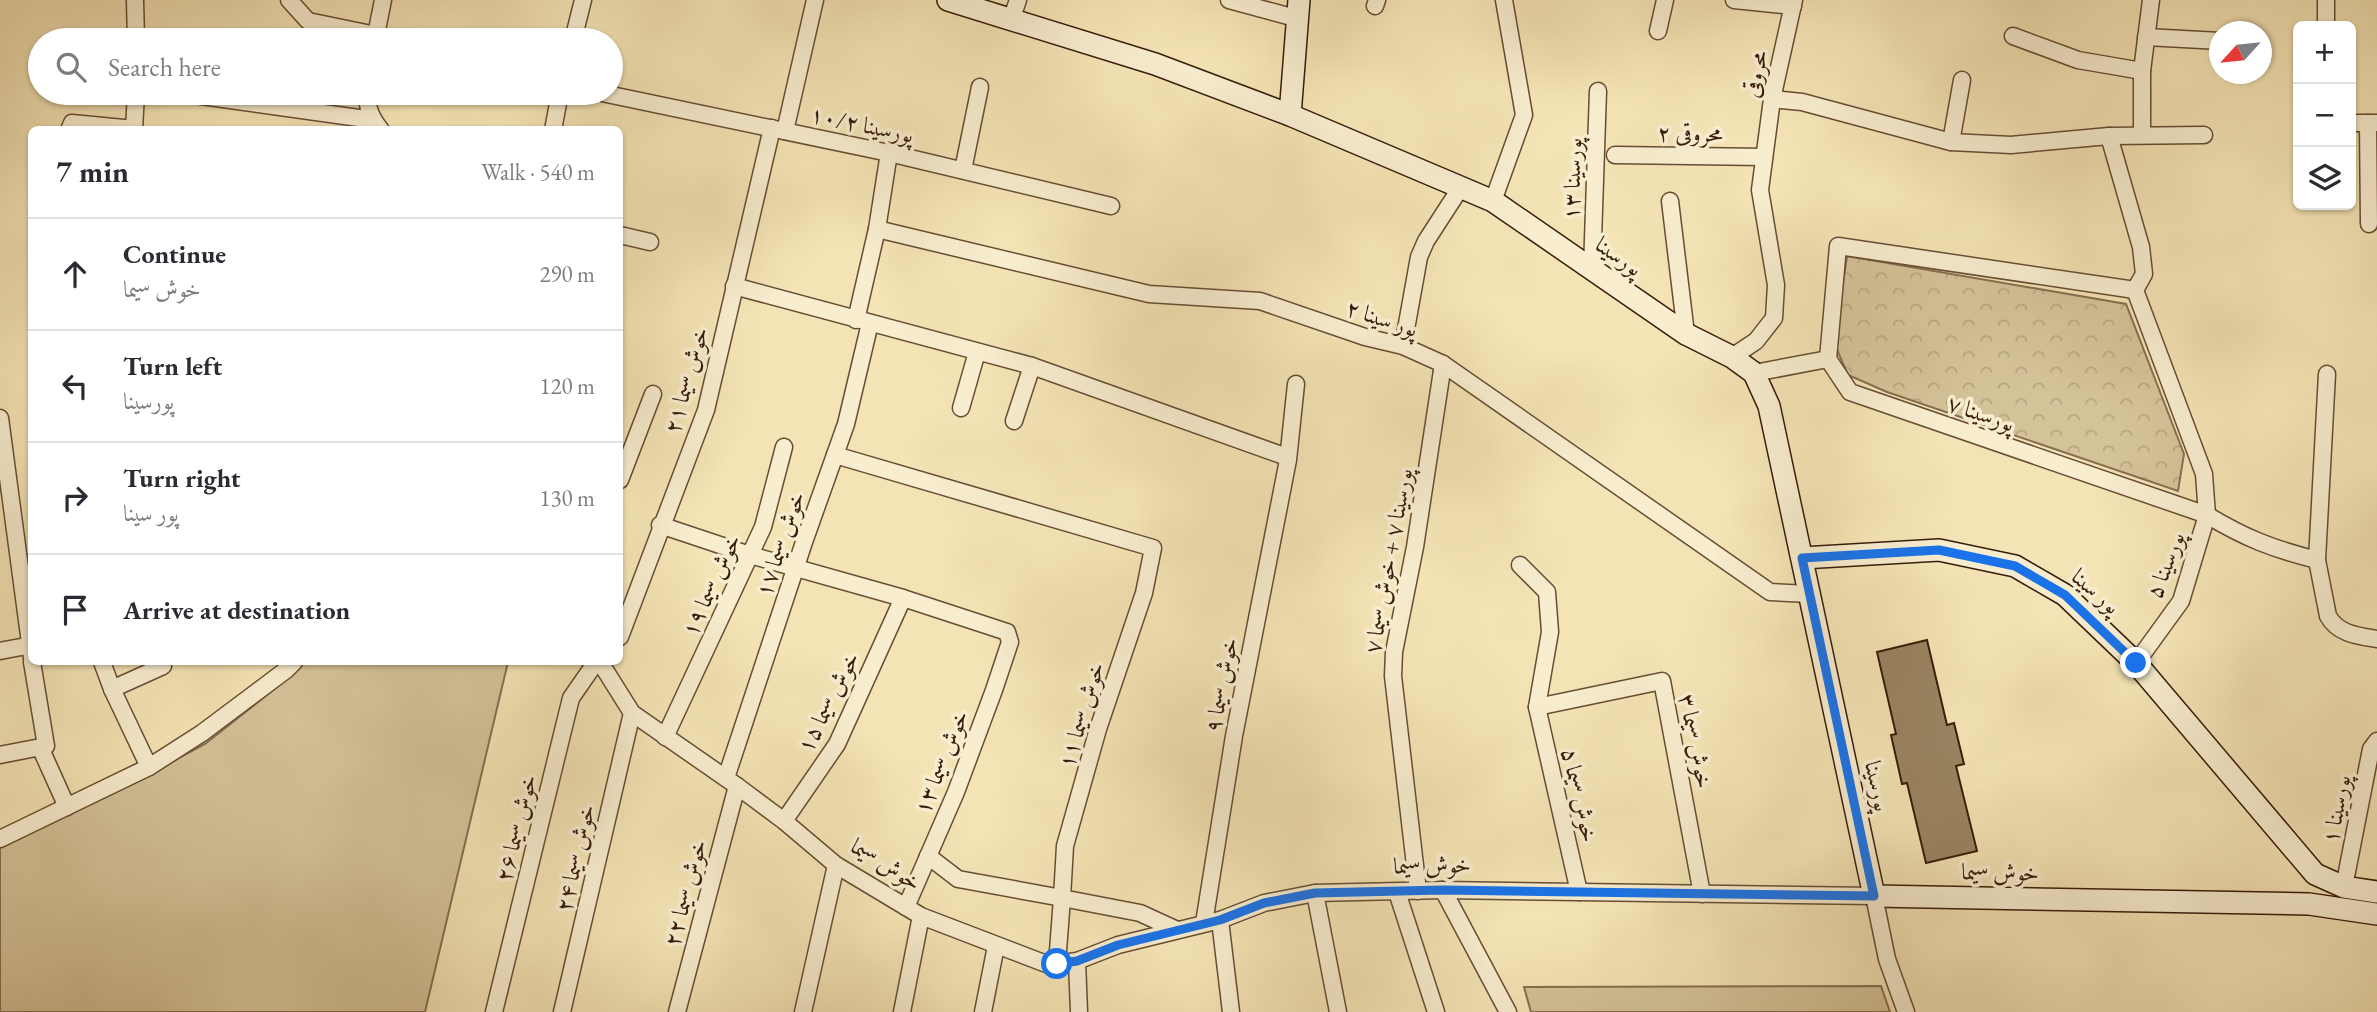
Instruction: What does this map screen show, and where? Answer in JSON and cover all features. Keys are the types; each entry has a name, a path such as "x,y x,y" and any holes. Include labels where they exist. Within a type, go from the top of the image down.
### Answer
{"street":[{"path":"135,0 136,28"},
{"path":"289,0 307,21 337,28"},
{"path":"377,28 383,0"},
{"path":"576,28 583,0"},
{"name":"خوش سیما ۲۱","path":"623,629 660,525 706,410 734,286 816,0"},
{"name":"پورسینا","path":"948,0 1014,10 1290,114 1493,201 1686,334 1732,357 1754,373 1769,406 1874,896"},
{"path":"1230,0 1299,10 1290,114"},
{"path":"1493,201 1524,115 1504,0"},
{"path":"1658,31 1665,0"},
{"path":"1734,0 1793,3"},
{"path":"2142,135 2142,71 2151,0"},
{"path":"2326,0 2326,21"},
{"name":"محروقی","path":"1732,357 1756,341 1774,318 1776,285 1760,190 1772,99 1793,3"},
{"path":"2013,36 2078,60 2142,71"},
{"path":"2146,37 2209,40"},
{"path":"1951,142 1962,80"},
{"path":"963,170 980,86"},
{"name":"پورسینا ۱۳","path":"1592,269 1598,91"},
{"name":"پورسینا ۱۰/۲","path":"623,97 889,153 1111,206"},
{"path":"1772,99 1802,102 1951,142 2011,145 2109,136 2204,135"},
{"path":"134,126 135,105"},
{"path":"239,105 322,122 377,125"},
{"path":"367,105 377,125"},
{"path":"554,126 558,105"},
{"path":"70,126 72,122 107,126"},
{"path":"2369,225 2373,123"},
{"path":"2109,136 2141,247 2144,274 2135,290 2204,474 2207,515"},
{"name":"خوش سیما ۱۷","path":"731,782 796,566 846,424 889,153"},
{"name":"محروقی ۲","path":"1615,155 1764,157"},
{"path":"1403,346 1419,257 1426,241 1461,187"},
{"path":"1670,201 1686,334"},
{"name":"پور سینا ۲","path":"877,229 1149,294 1260,301 1365,337 1403,346 1443,364 1770,592 1810,594"},
{"path":"623,236 650,242"},
{"path":"1754,373 1828,359 1838,246 2135,290"},
{"path":"734,286 1032,366 1287,457"},
{"path":"961,408 977,352"},
{"name":"پورسینا ۷","path":"1828,359 1850,392 2207,515 2278,551 2316,560"},
{"name":"پورسینا ۷ + خوش سیما ۷","path":"1418,891 1394,676 1394,652 1415,547 1443,364"},
{"path":"1014,421 1032,366"},
{"path":"2327,374 2316,560 2328,616 2333,625 2344,632 2377,639"},
{"name":"خوش سیما ۹","path":"1231,1012 1212,922 1234,736 1270,559 1296,384"},
{"path":"623,472 653,394"},
{"path":"0,418 28,630"},
{"name":"خوش سیما ۱۹","path":"665,737 763,527 784,447"},
{"name":"خوش سیما ۱۱","path":"835,455 1153,548 1144,593 1098,729 1065,846 1057,964"},
{"name":"پورسینا ۵","path":"2136,663 2181,601 2207,515"},
{"path":"660,525 750,555 903,598"},
{"name":"پور سینا","path":"1802,558 1939,550 2015,566 2065,595 2136,663 2315,874 2344,887 2377,892"},
{"path":"1520,565 1547,592 1550,632 1537,707"},
{"name":"خوش سیما ۱۳","path":"903,598 1007,632 1010,642 956,792 906,906"},
{"name":"خوش سیما ۱۵","path":"784,821 837,744 903,598"},
{"path":"0,651 28,653"},
{"path":"33,665 43,746 67,807"},
{"path":"103,665 149,766"},
{"path":"0,839 149,766 202,733 286,665"},
{"name":"خوش سیما ۲۶","path":"494,1012 571,698 596,665"},
{"name":"خوش سیما","path":"600,665 632,713 784,821 836,865 921,916 1049,965 1077,961 1118,945 1212,922 1264,903 1315,893 1443,890 2309,904 2377,914"},
{"path":"112,689 163,666"},
{"name":"خوش سیما ۳","path":"1537,707 1662,681 1702,894"},
{"name":"خوش سیما ۵","path":"1537,707 1579,892"},
{"name":"خوش سیما ۲۴","path":"562,1012 632,713"},
{"name":"پورسینا ۱","path":"2344,887 2371,749 2377,741"},
{"path":"0,755 43,746"},
{"name":"خوش سیما ۲۲","path":"677,1012 731,782"},
{"path":"928,856 958,879 1140,913 1177,930"},
{"path":"803,1012 836,865"},
{"path":"2309,904 2315,874"},
{"path":"1443,890 1508,1012"},
{"path":"1397,892 1436,1012"},
{"path":"1315,893 1338,1012"},
{"path":"1874,896 1887,959 1906,1012"},
{"path":"902,1012 921,916"},
{"path":"983,1012 996,946"},
{"path":"1077,961 1079,1012"}],"green space":[{"path":"1847,256 2126,304 2184,454 2178,491 1887,392 1848,375 1834,343"},
{"path":"297,665 507,665 425,1012 0,1012 0,848 205,744 277,687"},
{"path":"1881,986 1890,1012 1531,1012 1524,987"}],"building":[{"path":"1927,640 1947,725 1954,723 1964,764 1956,766 1977,851 1926,863 1907,783 1902,784 1891,735 1896,734 1877,652"}],"route":[{"path":"1057,964 1077,961 1118,945 1220,920 1264,903 1315,893 1443,890 1874,896 1802,558 1939,550 2015,566 2065,595 2136,663"}]}
